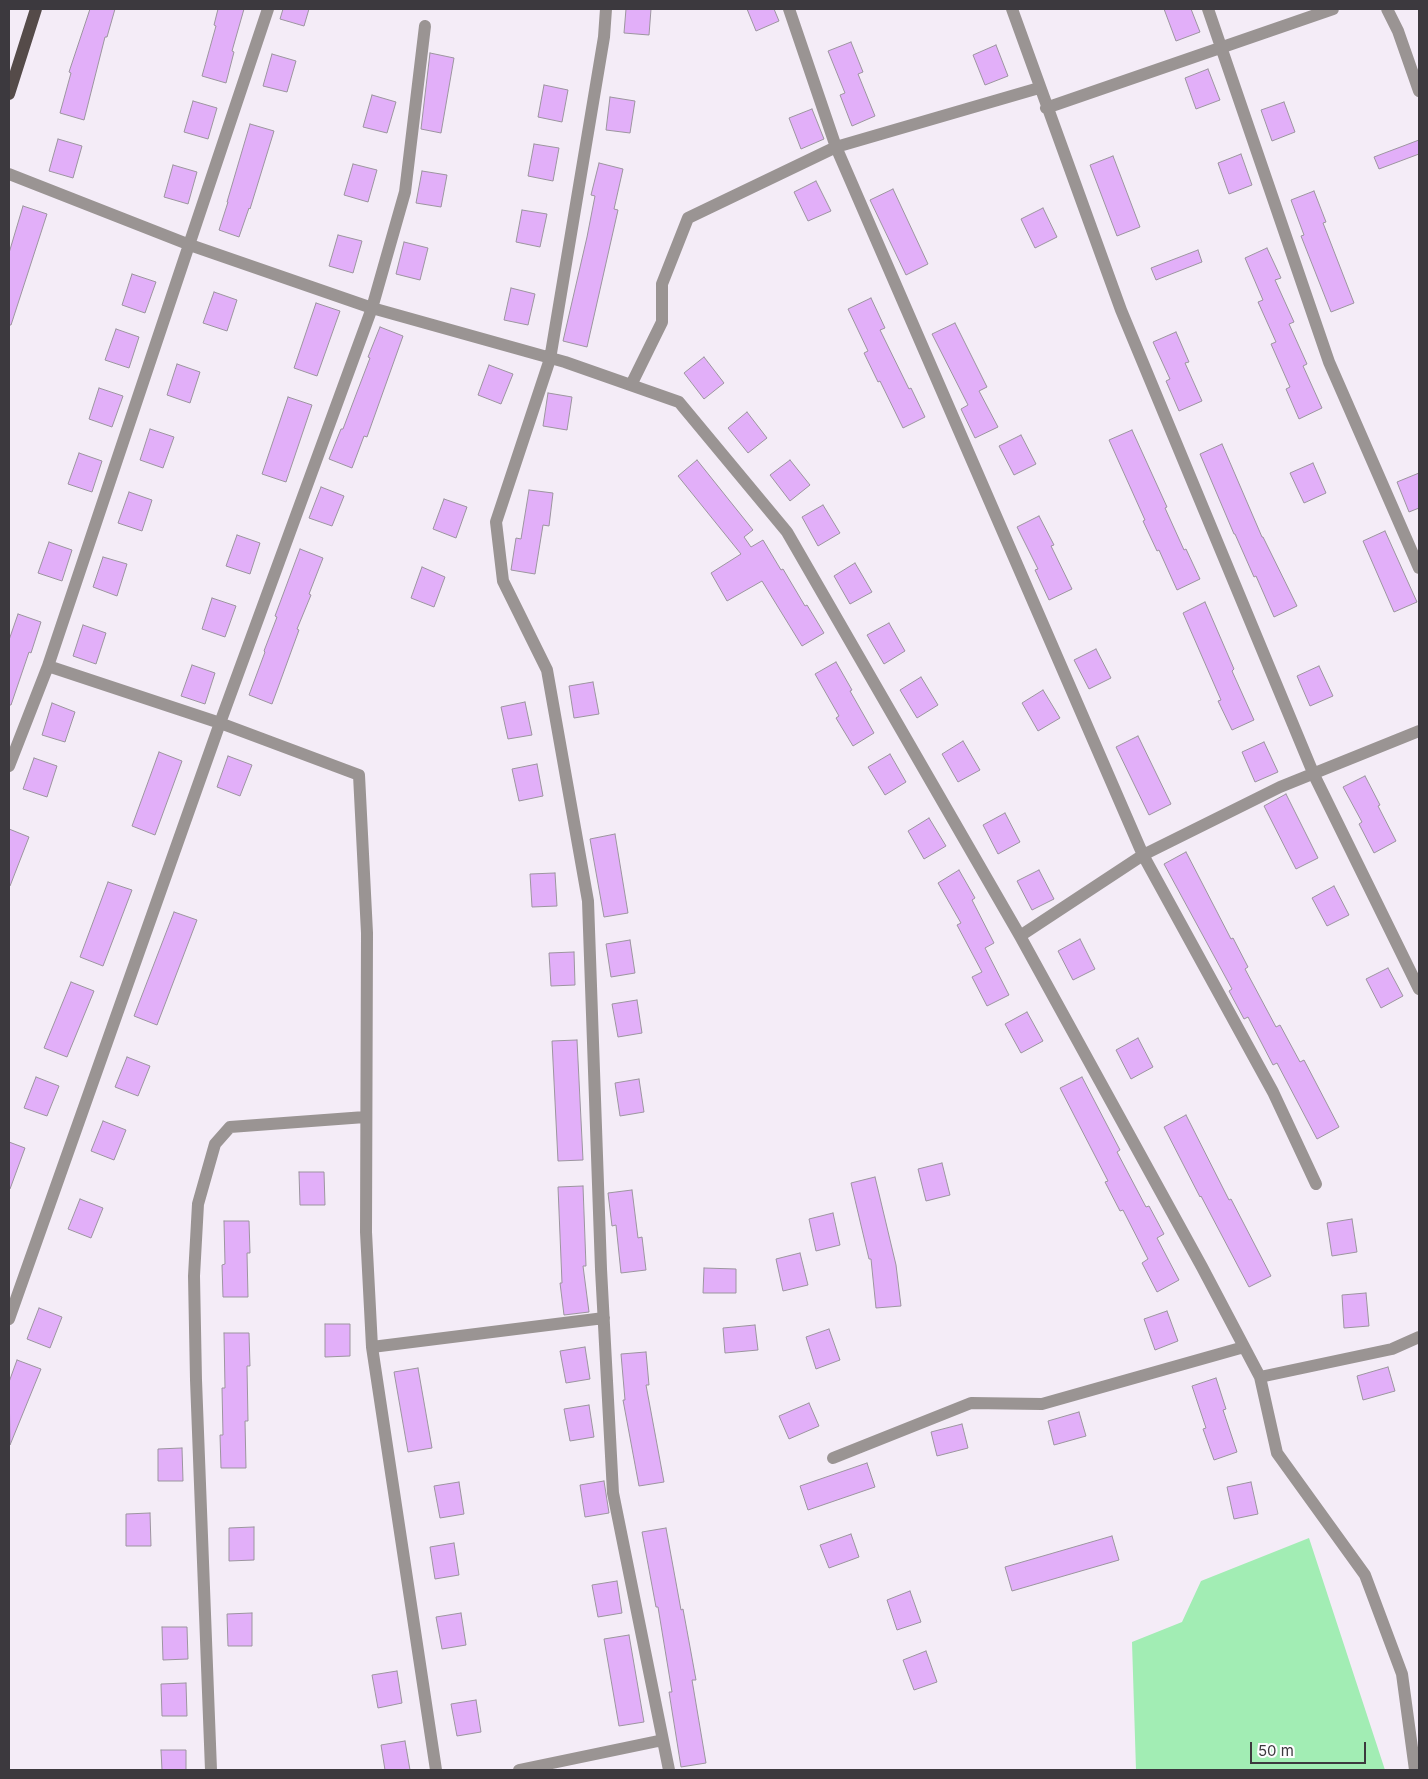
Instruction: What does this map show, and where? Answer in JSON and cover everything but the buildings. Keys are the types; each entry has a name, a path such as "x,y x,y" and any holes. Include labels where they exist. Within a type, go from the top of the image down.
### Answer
{"main road":[{"path":"9,94 36,9"}],"street":[{"path":"9,766 48,666 268,9"},
{"path":"606,9 604,37 550,359 496,522 503,581 547,670 588,901 604,1318 614,1493 669,1770"},
{"path":"790,9 836,147 1143,855 1273,1092 1316,1184"},
{"path":"1012,9 1046,108 1121,310 1314,775 1419,989"},
{"path":"1208,9 1329,362 1419,568"},
{"path":"1046,108 1332,9"},
{"path":"1387,9 1398,31 1419,91"},
{"path":"9,1319 220,723 372,308 405,192 425,26"},
{"path":"631,385 662,322 662,284 688,218 836,147 1039,88"},
{"path":"9,174 190,245 372,308 565,362 679,402 787,532 1020,936 1198,1259 1260,1377 1276,1453 1365,1575 1402,1674 1415,1770"},
{"path":"48,666 220,723 359,775 367,932 366,1232 372,1347 436,1770"},
{"path":"1020,936 1143,855 1280,788 1419,731"},
{"path":"211,1770 196,1380 194,1276 198,1204 215,1144 230,1127 365,1117"},
{"path":"372,1347 604,1318"},
{"path":"1260,1377 1392,1349 1419,1337"},
{"path":"833,1458 971,1402 1042,1404 1244,1347"},
{"path":"519,1770 663,1740"}],"green space":[{"path":"1309,1538 1385,1770 1136,1770 1132,1642 1182,1622 1201,1581"}]}
